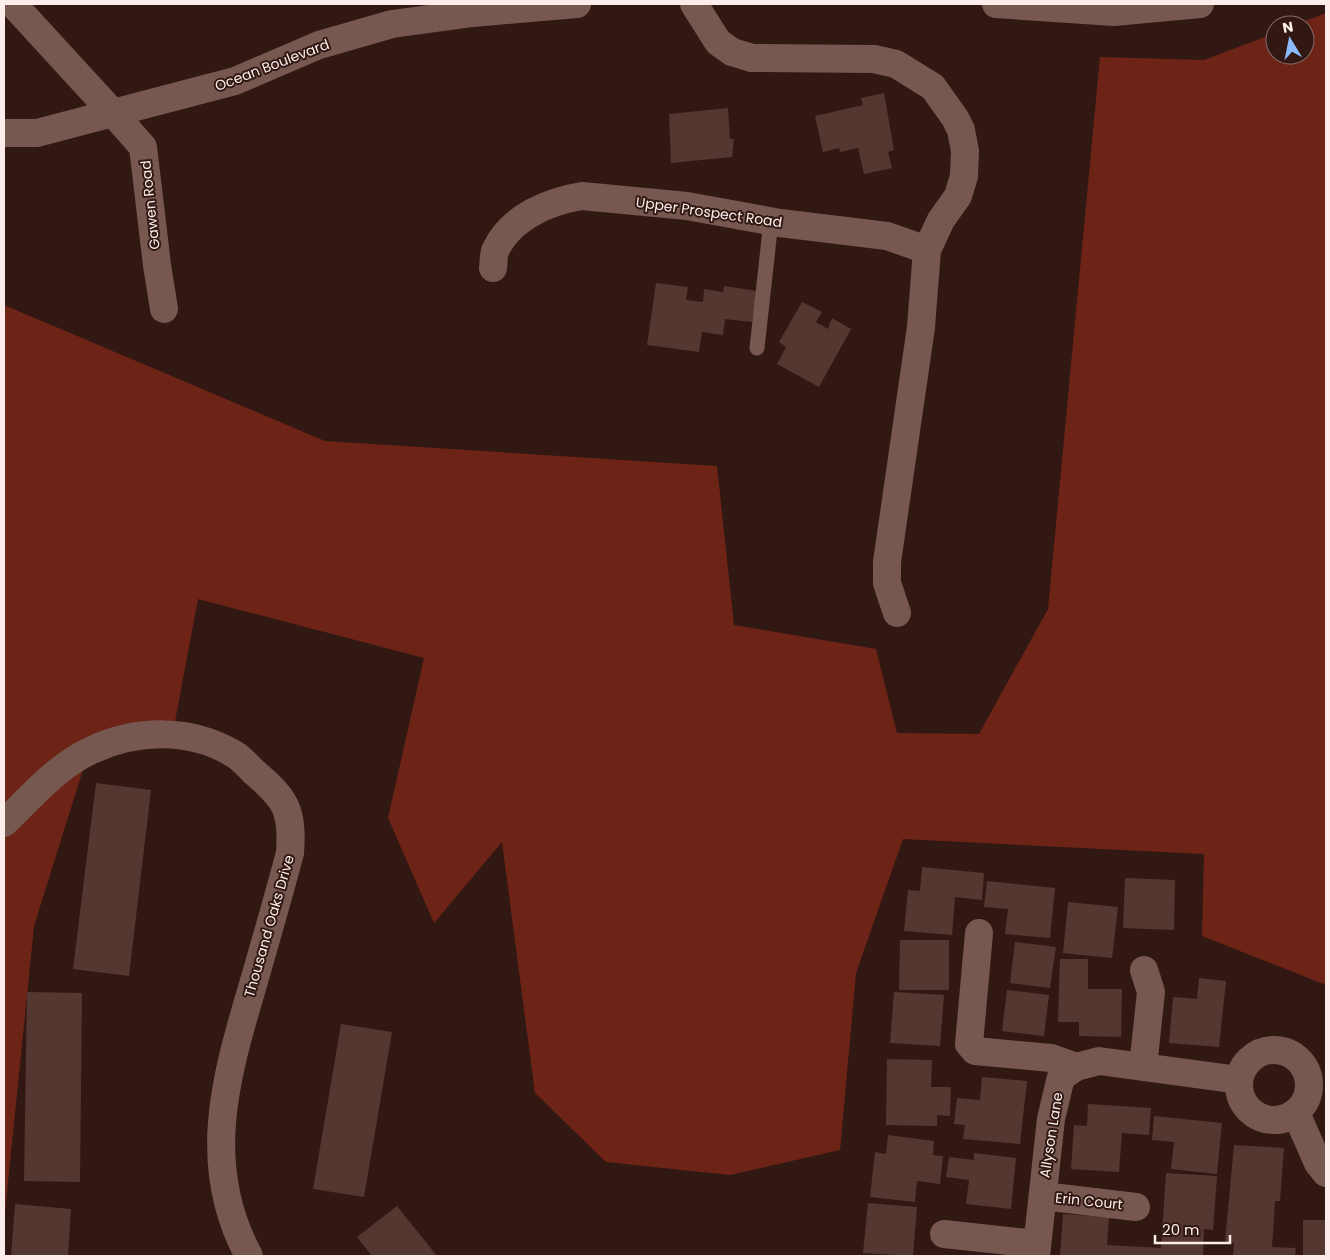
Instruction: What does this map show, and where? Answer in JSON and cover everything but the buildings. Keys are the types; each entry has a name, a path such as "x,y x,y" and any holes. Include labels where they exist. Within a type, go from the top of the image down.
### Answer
{"street":[{"path":"13,4 114,113"},
{"name":"Ocean Boulevard","path":"4,133 37,133 235,81 319,45 392,24 473,13 577,4"},
{"path":"694,4 718,42 732,52 752,58 874,59 896,64 933,87 956,118 966,150 964,176 958,196 941,220 927,250 921,326 887,562 887,583 897,612"},
{"path":"996,4 1114,12 1200,4"},
{"name":"Gawen Road","path":"114,113 143,147 164,309"},
{"name":"Upper Prospect Road","path":"493,268 496,249 520,220 540,208 567,198 582,196 687,206 771,221 887,236 927,250"},
{"name":"Thousand Oaks Drive","path":"4,823 60,772 92,750 132,736 163,733 207,741 235,754 273,788 286,805 292,830 290,853 234,1049 221,1116 223,1169 227,1197 238,1232 249,1256"},
{"path":"979,933 969,1044 975,1051 1051,1058 1076,1067 1099,1061 1238,1080"},
{"path":"1143,1066 1151,992 1144,970"},
{"path":"1279,1049 1292,1054 1303,1063 1309,1076 1310,1090 1305,1103 1296,1113 1283,1120 1276,1120 1256,1115 1246,1106 1242,1100 1238,1080 1243,1067 1252,1056 1265,1050 1279,1049"},
{"name":"Allyson Lane","path":"1037,1250 1051,1119 1061,1077 1076,1067"},
{"path":"1296,1113 1318,1163 1326,1173"},
{"name":"Erin Court","path":"1042,1196 1136,1207"},
{"path":"944,1234 1037,1250"}],"lane":[{"path":"757,348 771,221"}],"shaded area":[{"path":"1326,13 1326,985 1202,936 1204,854 903,839 856,973 840,1150 730,1175 606,1162 535,1093 502,842 434,923 388,818 424,658 198,599 173,732 92,741 34,926 4,1222 4,305 325,441 717,466 734,625 876,649 897,733 979,734 1048,609 1100,57 1204,60 1265,37 1265,65 1315,65 1315,17"}]}
